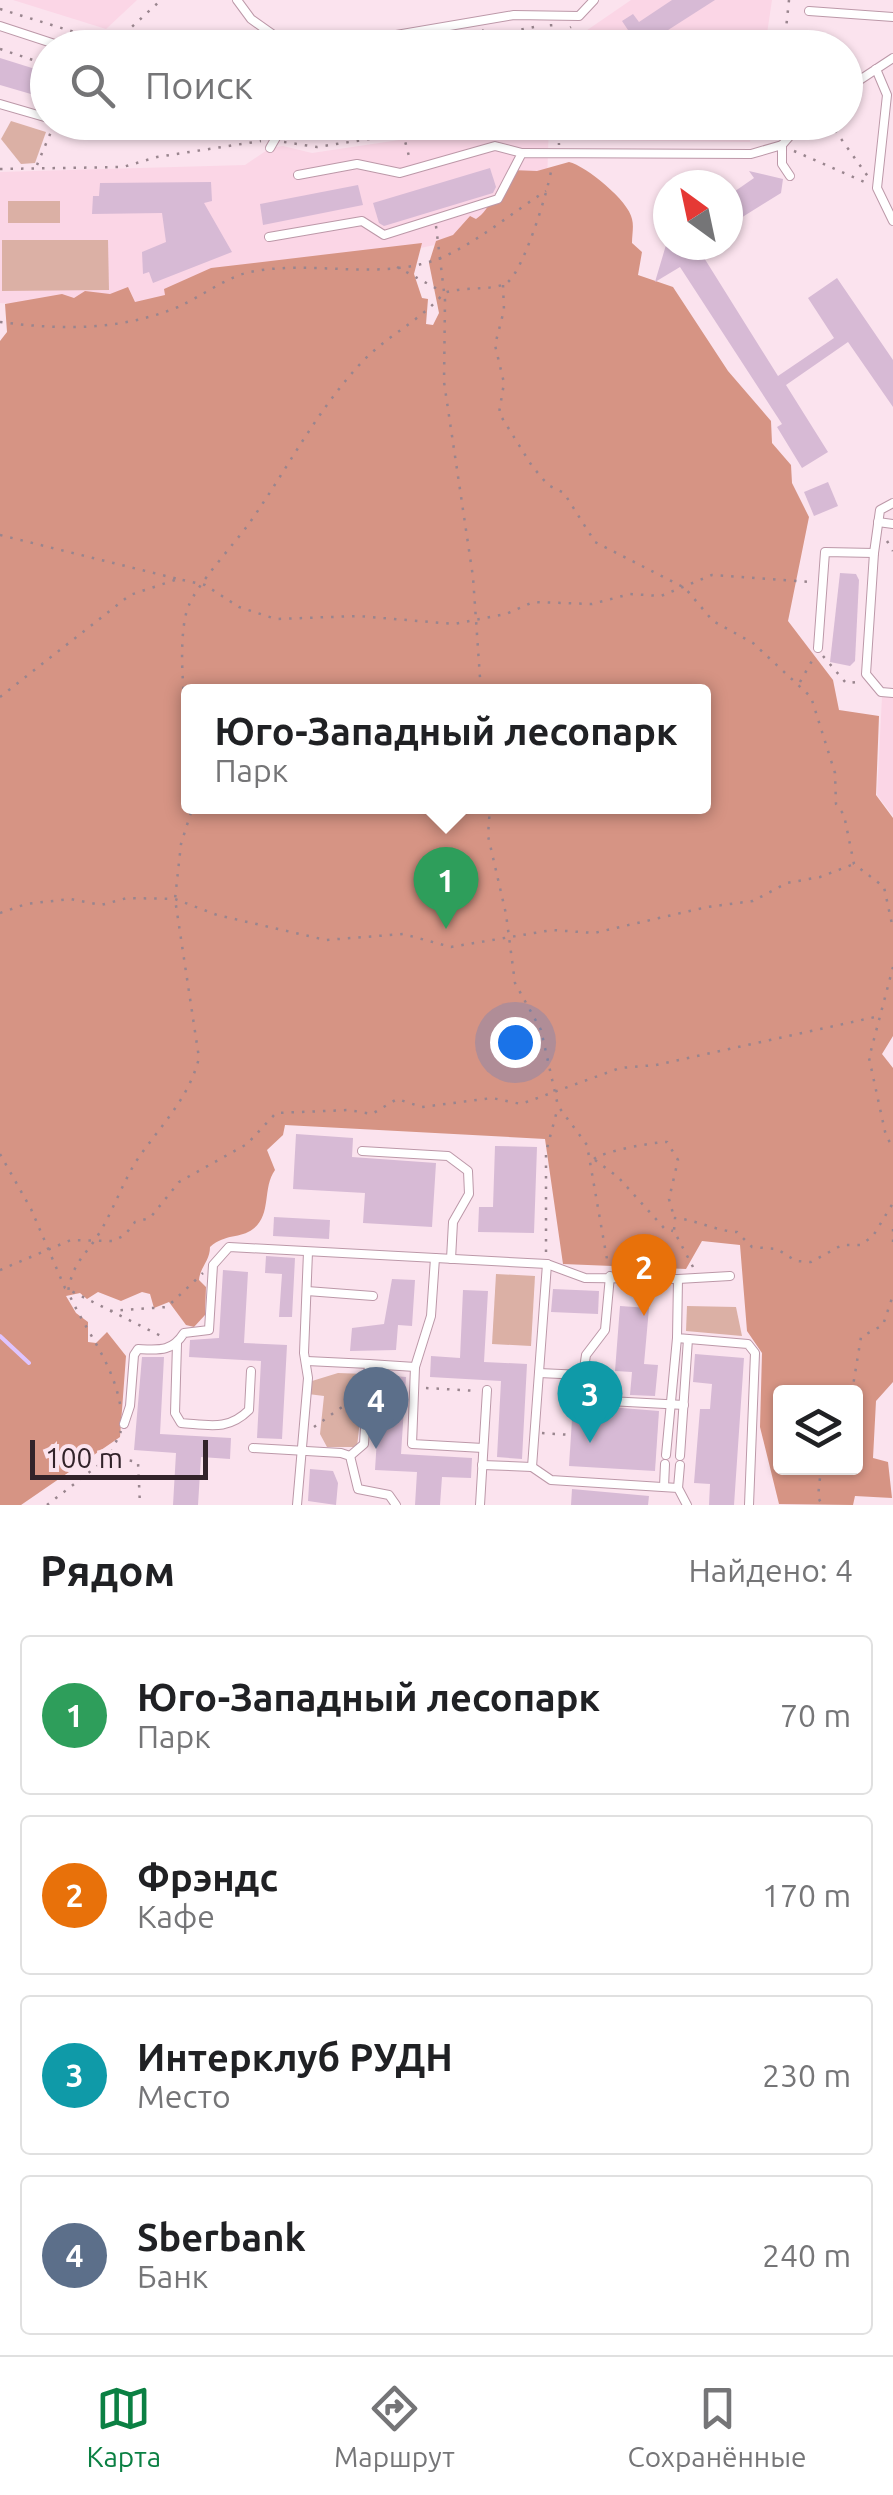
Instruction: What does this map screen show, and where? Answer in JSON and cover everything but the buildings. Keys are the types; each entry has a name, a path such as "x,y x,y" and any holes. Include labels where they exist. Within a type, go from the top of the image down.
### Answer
{"lane":[{"path":"237,0 265,30"},
{"path":"426,30 514,15 580,16 594,0"},
{"path":"809,11 893,17"},
{"path":"0,26 30,36"},
{"path":"863,77 893,58"},
{"path":"876,69 887,95 877,188 893,221"},
{"path":"0,104 30,113"},
{"path":"274,144 276,140"},
{"path":"298,175 357,164 400,173 495,146 522,153 752,154 786,140"},
{"path":"782,145 782,164 790,176"},
{"path":"269,237 362,221 384,235 498,199 522,153"},
{"path":"893,502 880,510 878,522 866,674 881,692 893,693"},
{"path":"878,522 893,524"},
{"path":"818,648 825,552 874,554"},
{"path":"362,1151 448,1156 468,1170 469,1194 453,1222 452,1259"},
{"path":"251,1371 249,1410 237,1422 225,1426 181,1423 175,1413 177,1344 184,1333 209,1330 213,1265 229,1248 547,1264 585,1278 730,1276"},
{"path":"297,1505 308,1252"},
{"path":"435,1258 431,1316 415,1367 412,1444 484,1448"},
{"path":"532,1466 547,1264"},
{"path":"583,1376 586,1355 605,1330 610,1276"},
{"path":"664,1487 678,1279"},
{"path":"306,1291 373,1296"},
{"path":"677,1338 748,1344 754,1353 749,1505"},
{"path":"687,1505 678,1488 688,1338"},
{"path":"124,1424 130,1406 134,1355 138,1349 164,1350 177,1344"},
{"path":"306,1361 415,1367"},
{"path":"252,1448 350,1456 364,1444 369,1364"},
{"path":"539,1373 607,1380 609,1401 684,1405"},
{"path":"480,1505 484,1391"},
{"path":"350,1456 358,1489 390,1495 396,1505"},
{"path":"482,1465 532,1466 551,1480 678,1488"}],"path":[{"path":"128,30 161,0"},
{"path":"786,30 788,0"},
{"path":"0,9 63,30"},
{"path":"552,30 551,21 564,20 564,15"},
{"path":"565,30 580,21"},
{"path":"0,49 30,59"},
{"path":"36,166 47,140"},
{"path":"0,168 124,167 157,157 274,144 317,147 363,140"},
{"path":"405,140 413,170"},
{"path":"395,266 444,293 503,285 516,277 534,234 534,217 550,188 559,140"},
{"path":"842,140 877,188"},
{"path":"782,145 877,188"},
{"path":"0,322 65,330 84,325 100,328 172,309 246,274 395,266 442,257 550,188"},
{"path":"434,219 442,257 444,382 467,526 480,684"},
{"path":"503,285 504,310 495,345 504,383 499,413 532,466 548,485 564,493 594,542 685,588 713,621 752,643 811,697 831,762 836,804 844,815 854,864 884,886 893,929"},
{"path":"183,684 188,606 336,390 398,328 429,310 444,293"},
{"path":"0,535 205,585 239,607 276,620 358,616 397,622 474,621 534,602 592,604 630,594 661,596 712,575 822,584"},
{"path":"0,696 130,595 178,579"},
{"path":"798,684 818,648 846,683 866,674"},
{"path":"68,1290 79,1256 96,1238 136,1163 161,1134 194,1079 199,1058 174,900 191,814"},
{"path":"489,814 488,836 515,983 540,1030 558,1106 576,1126 592,1157 610,1276"},
{"path":"0,913 26,904 70,899 101,905 127,898 174,900 218,916 326,940 404,934 451,947 552,930 594,933 707,906 753,901 787,883 820,877 854,864"},
{"path":"893,967 869,1066 877,1078 886,1136 893,1147"},
{"path":"0,1270 71,1240 113,1241 135,1222 150,1218 179,1182 247,1144 276,1113 362,1110 372,1114 397,1099 422,1107 492,1098 521,1104 620,1068 656,1065 880,1016"},
{"path":"547,1264 546,1152 558,1106"},
{"path":"592,1157 629,1146 640,1150 667,1142 678,1160 669,1199 674,1231 693,1262"},
{"path":"0,1154 50,1250 86,1333 105,1354 124,1424 109,1457 47,1505"},
{"path":"592,1157 618,1177 664,1228 674,1231"},
{"path":"674,1218 712,1224 722,1232 738,1232 752,1247 777,1249 786,1257 811,1262 842,1245 860,1245 873,1236 893,1203"},
{"path":"893,1229 893,1248"},
{"path":"109,1311 167,1308 213,1265"},
{"path":"68,1290 177,1344"},
{"path":"853,1385 862,1338 883,1324 893,1295"},
{"path":"303,1430 316,1426 367,1388"},
{"path":"414,1388 484,1391"},
{"path":"556,1434 570,1435"},
{"path":"109,1457 138,1462 140,1505"},
{"path":"820,1475 818,1496 822,1505"}],"shaded area":[{"path":"13,0 137,0 106,29"},
{"path":"631,0 772,0 768,30 587,30"},
{"path":"11,121 30,127 30,140 43,140 35,163 21,164 1,139"},
{"path":"400,140 548,140 547,183 449,242 119,311 0,303 0,172 245,165 270,148 283,146 312,153"},
{"path":"570,140 750,140 750,142"},
{"path":"569,162 606,185 629,212 632,243 642,252 638,275 673,287 728,371 771,421 772,443 791,465 792,483 809,517 788,621 833,680 839,710 879,716 876,795 893,818 893,1036 882,1054 893,1068 893,1382 876,1401 873,1458 888,1462 892,1498 855,1496 853,1505 779,1504 760,1427 762,1353 747,1331 740,1245 702,1241 686,1269 563,1264 545,1139 285,1125 283,1135 267,1150 275,1170 259,1223 248,1232 210,1247 199,1280 206,1287 205,1315 194,1327 186,1325 169,1302 154,1308 150,1294 142,1292 121,1301 98,1292 87,1299 80,1293 66,1296 76,1313 88,1322 88,1342 96,1343 107,1332 126,1356 120,1437 21,1505 0,1505 0,341 7,332 5,304 62,294 74,298 85,291 110,294 128,287 135,302 165,295 164,289 211,268 422,243 414,274 422,298 428,299 426,324 433,325 439,313 429,263 436,241 453,235 470,216 476,219 481,215 511,170 537,171"},
{"path":"8,201 60,201 60,223 8,223"},
{"path":"2,240 108,240 109,290 2,291"},
{"path":"882,697 893,697 893,816 877,795"},
{"path":"496,1274 535,1276 531,1346 492,1344"},
{"path":"687,1306 736,1307 742,1336 686,1331"},
{"path":"338,1373 365,1374 357,1447 327,1447 320,1434 324,1396 308,1394 312,1381"}],"waterway":[{"path":"0,1336 29,1363"}],"place":[{"name":"Юго-Западный лесопарк","path":"446,929"},
{"name":"Фрэндс","path":"644,1316"},
{"name":"Интерклуб РУДН","path":"590,1443"},
{"name":"Sberbank","path":"376,1449"}]}
